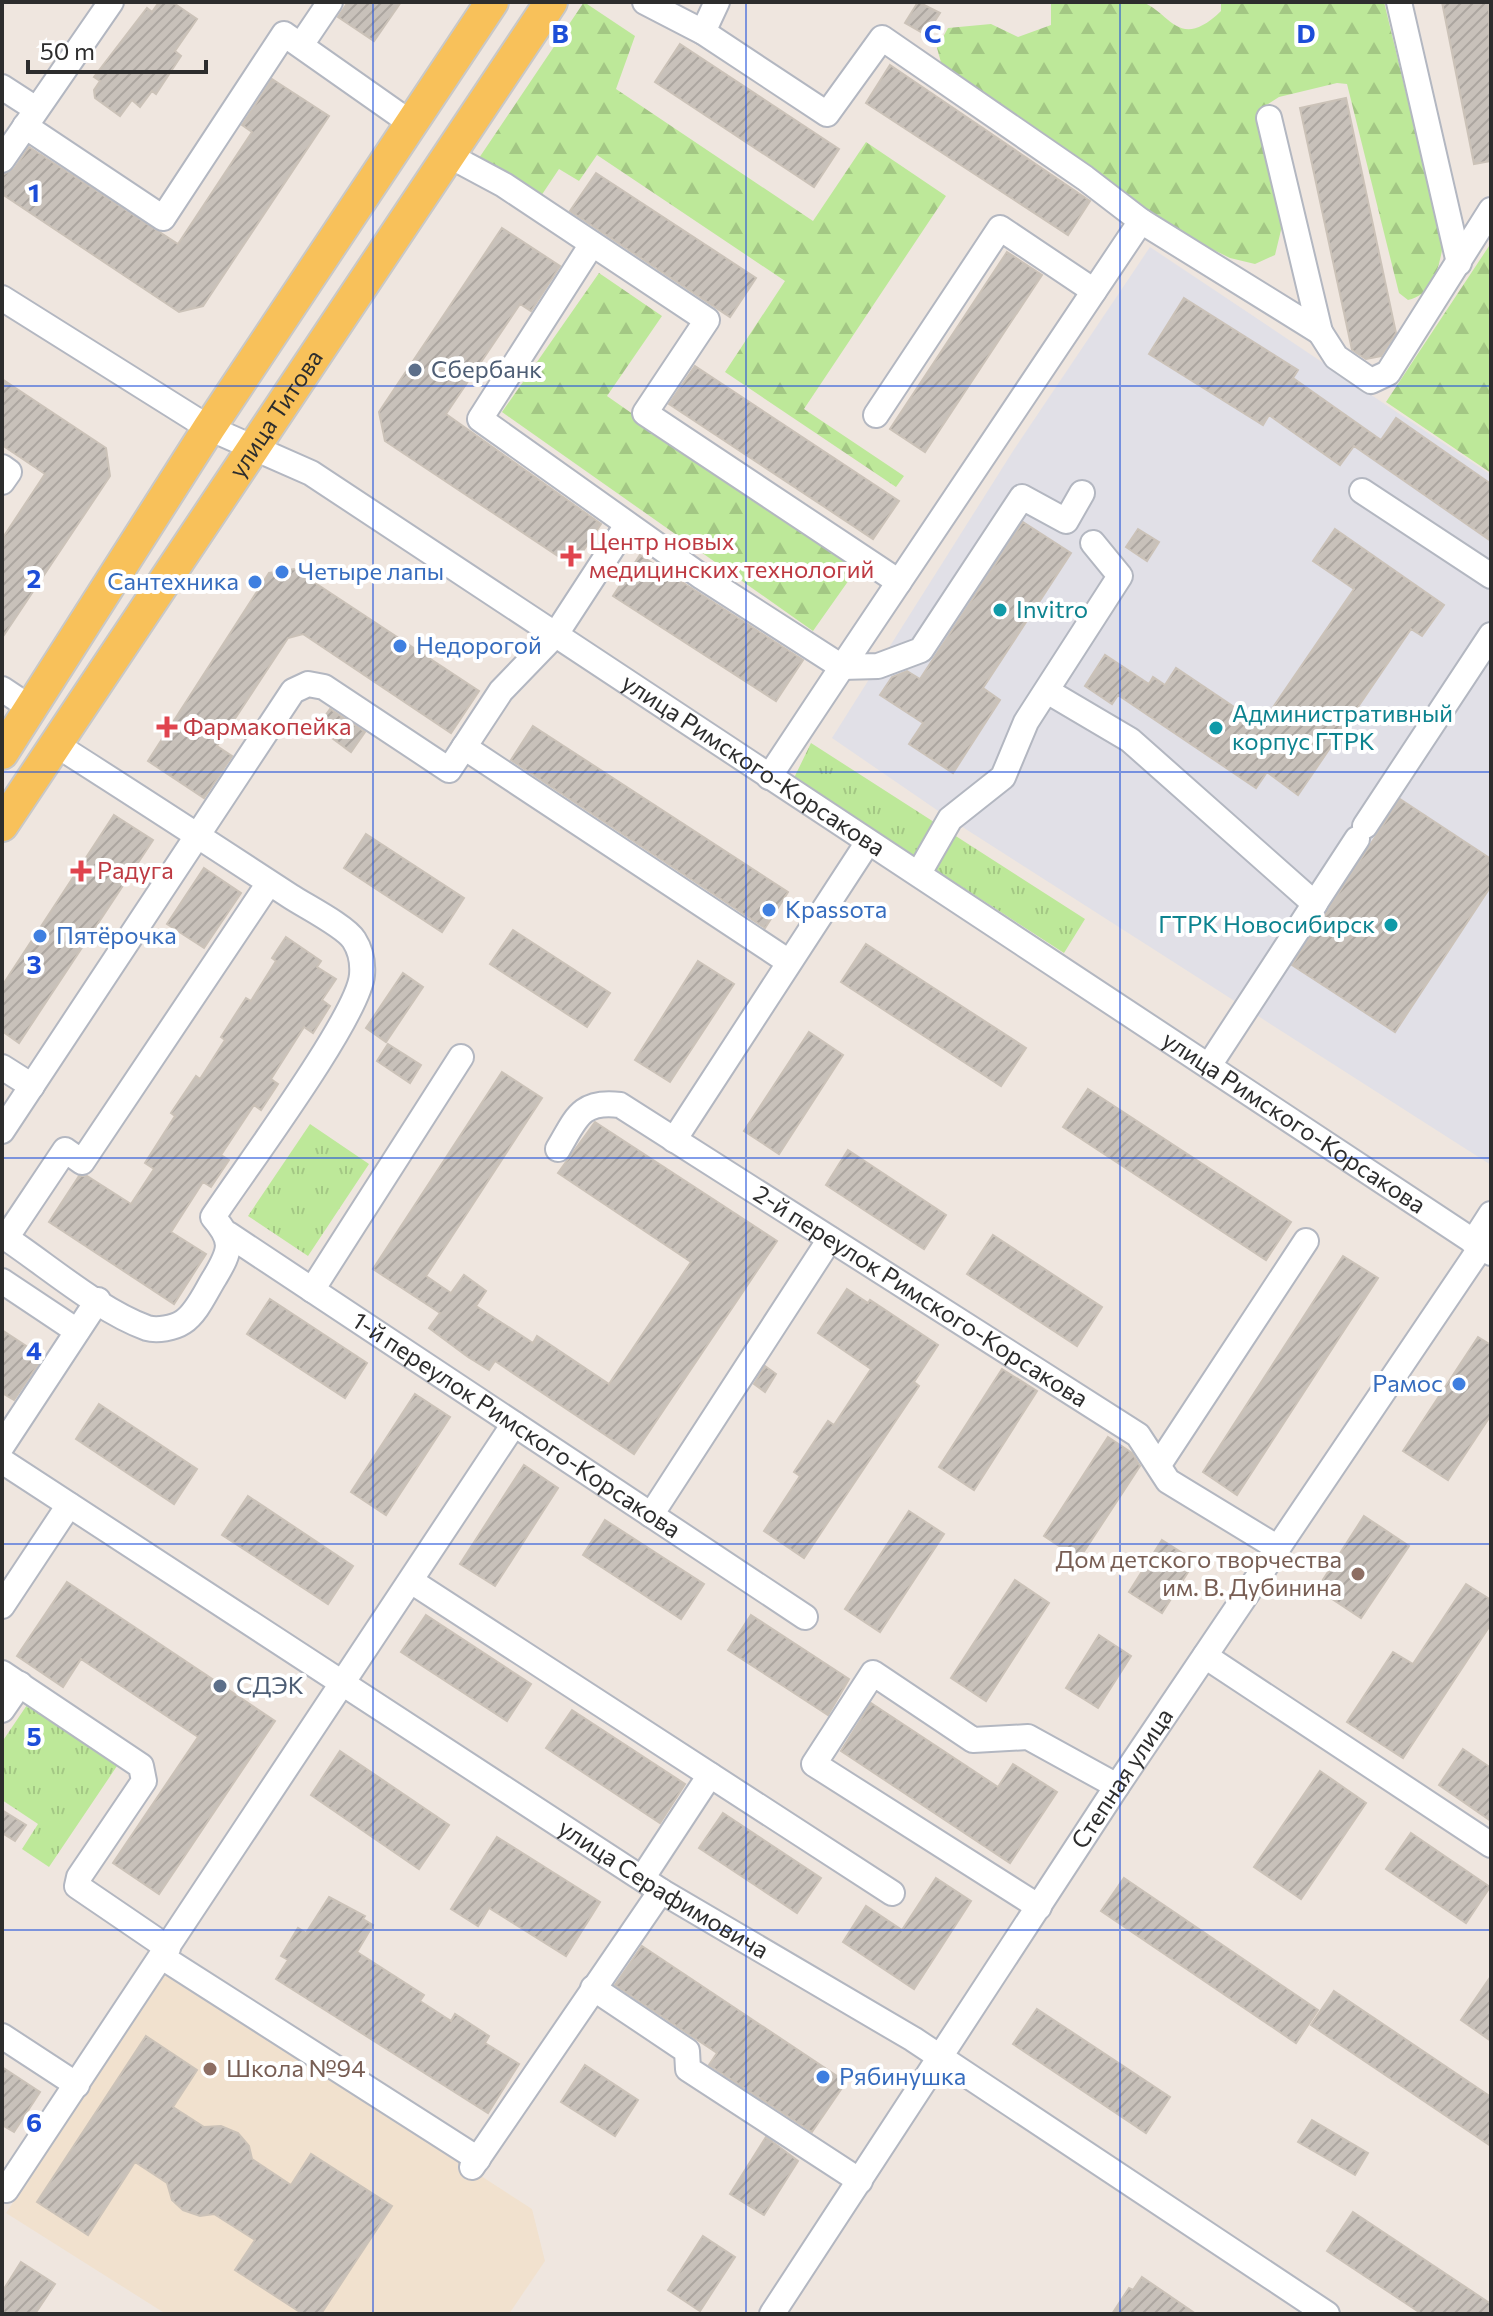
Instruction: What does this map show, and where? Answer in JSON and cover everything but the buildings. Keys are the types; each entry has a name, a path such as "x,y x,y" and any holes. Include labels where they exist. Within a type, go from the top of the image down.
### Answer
{"main road":[{"name":"улица Титова","path":"2,753 209,428 492,2"},
{"name":"улица Титова","path":"2,825 551,2"}],"street":[{"path":"2,160 111,2"},
{"path":"301,45 330,2"},
{"path":"645,2 703,32 827,114 882,38 1085,178 1141,221 1320,332"},
{"path":"703,32 717,2"},
{"path":"1399,2 1459,263"},
{"path":"2,87 30,118 163,218 284,34 412,124"},
{"path":"1269,118 1320,332 1336,357 1371,381 1388,373 1491,210"},
{"path":"448,155 504,185 707,320 645,413 899,582"},
{"path":"769,777 1141,221"},
{"path":"876,415 1000,228 1094,291"},
{"path":"592,244 480,419 627,525 842,667 878,666 921,650 1022,497 1066,521 1082,493"},
{"name":"улица Римского-Корсакова","path":"2,298 209,428 311,473 919,873 1103,998 1210,1064 1482,1247"},
{"path":"2,467 9,472 2,482"},
{"path":"1362,491 1491,576"},
{"path":"2,1131 293,691 308,684 324,687 449,770 501,691 556,634 627,525"},
{"path":"919,873 950,819 1003,777 1026,722 1120,576 1093,543"},
{"path":"1210,1064 1490,637"},
{"path":"2,689 32,709"},
{"path":"1047,691 1130,740 1315,904"},
{"path":"55,744 197,836 269,883 353,938 362,958 362,978 344,1021 213,1217 228,1234 228,1248 221,1267 185,1321 170,1328 150,1329 98,1300 6,1238 65,1150 82,1162 269,883"},
{"path":"464,747 789,962"},
{"path":"674,1140 868,842"},
{"path":"312,1290 461,1057"},
{"path":"2,1067 32,1086"},
{"name":"2-й переулок Римского-Корсакова","path":"558,1149 580,1113 591,1105 620,1105 1138,1435 1160,1463 1168,1481 1278,1548"},
{"name":"Степная улица","path":"772,2314 942,2059 1117,1786 1482,1247 1491,1214"},
{"name":"1-й переулок Римского-Корсакова","path":"228,1234 805,1617"},
{"path":"651,1515 830,1239"},
{"path":"1160,1463 1306,1241"},
{"path":"2,1281 77,1331"},
{"path":"2,1446 98,1300"},
{"path":"6,2190 514,1424"},
{"name":"улица Серафимовича","path":"2,1461 652,1884 942,2059 1327,2314"},
{"path":"2,1606 69,1505"},
{"path":"411,1581 892,1893"},
{"path":"1205,1656 1491,1845"},
{"path":"1039,1907 814,1764 873,1673 973,1740 1028,1737 1117,1786"},
{"path":"2,1710 11,1678 141,1766 145,1773 144,1781 79,1877 77,1886 165,1952 475,2163 593,1988 710,1775"},
{"path":"593,1988 687,2051 688,2069 860,2181"},
{"path":"2,2036 77,2085"}],"shaded area":[{"path":"1150,247 1491,475 1491,1165 950,819 832,738 1013,451"},
{"name":"Школа №94","path":"166,1972 532,2209 545,2261 509,2314 166,2314 6,2213"}],"green space":[{"path":"584,2 635,36 616,89 813,221 866,142 946,196 804,409 904,476 896,487 725,372 785,281 597,155 579,181 559,169 537,202 477,161"},
{"path":"1051,2 1140,2 1175,25 1194,29 1221,11 1221,2 1384,2 1443,245 1437,271 1429,286 1417,297 1408,300 1399,293 1347,84 1337,83 1279,97 1260,109 1259,119 1282,226 1275,255 1255,264 1230,258 1177,232 942,66 937,48 948,28 991,24 1018,37 1051,25"},
{"path":"1491,243 1491,473 1386,402"},
{"path":"599,273 662,316 607,396 856,570 813,631 502,412"},
{"path":"811,743 1085,919 1064,953 794,778"},
{"path":"310,1124 369,1164 308,1256 248,1216"},
{"path":"27,1705 117,1766 49,1867 22,1849 38,1824 2,1800 2,1742"}],"place":[{"name":"Сбербанк","path":"415,370"},
{"name":"Центр новых медицинских технологий","path":"571,556"},
{"name":"Четыре лапы","path":"282,572"},
{"name":"Сантехника","path":"255,582"},
{"name":"Invitro","path":"1000,610"},
{"name":"Недорогой","path":"400,646"},
{"name":"Фармакопейка","path":"167,727"},
{"name":"Административный корпус ГТРК","path":"1216,728"},
{"name":"Радуга","path":"81,871"},
{"name":"Краssота","path":"769,910"},
{"name":"ГТРК Новосибирск","path":"1391,925"},
{"name":"Пятёрочка","path":"40,936"},
{"name":"Рамос","path":"1459,1384"},
{"name":"Дом детского творчества им. В. Дубинина","path":"1358,1574"},
{"name":"СДЭК","path":"220,1686"},
{"name":"Школа №94","path":"210,2069"},
{"name":"Рябинушка","path":"823,2077"}]}
